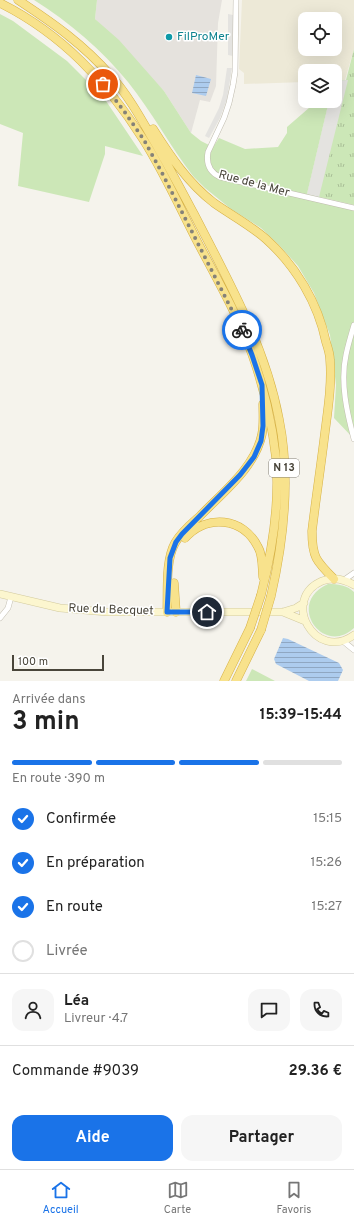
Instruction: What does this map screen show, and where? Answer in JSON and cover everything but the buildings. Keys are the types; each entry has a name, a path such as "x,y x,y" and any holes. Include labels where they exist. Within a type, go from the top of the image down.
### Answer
{"highway":[{"name":"N 13","path":"18,0 56,25 87,51 131,100 172,173 244,312 269,380 279,419 284,452 285,506 279,562 261,630 236,681"},
{"name":"N 13","path":"0,3 32,21 78,57 103,84 144,140 232,309 252,355 262,385 276,460 274,531 261,595 250,628 224,681"},
{"path":"131,100 146,118 188,178 213,202 261,235 286,260 296,272 315,307 324,328 330,359 328,403 312,531 312,543 319,564 334,579"},
{"path":"167,612 170,558 176,542 240,475 254,457 257,450 263,426 262,385"},
{"path":"176,612 174,565 177,553 183,540 191,532 216,521 240,527 248,533 259,547 264,584"}],"main road":[{"path":"354,586 344,580 334,579 318,583 307,595 303,611 305,621 312,633 319,638 326,641 342,641 354,635"},
{"name":"Rue du Becquet","path":"0,594 60,608 107,612 283,612 296,608 304,603"},
{"name":"Rue du Becquet","path":"283,612 305,621"}],"street":[{"name":"Rue de la Mer","path":"236,0 234,78 229,103 208,152 207,160 209,167 213,173 220,177 354,208"},
{"path":"354,325 345,357 345,394 349,420 354,438"},
{"path":"344,580 354,574"},
{"path":"0,618 8,608 11,597"},
{"path":"342,641 354,650"}],"shaded area":[{"path":"97,0 222,0 218,23 216,86 210,102 200,100 191,133 164,91 95,19"},
{"path":"242,0 354,0 354,49 345,80 342,80 342,64 298,64 298,82 244,84 244,73 239,69"},
{"path":"228,14 233,15 233,56 228,55"},
{"path":"227,68 232,68 227,99 220,118 209,138 205,136 219,108 223,95"},
{"path":"342,80 348,80 342,104"},
{"path":"327,108 341,108 319,197 307,194"}],"green space":[{"path":"34,0 97,0 95,19 119,40 164,91 191,133 201,141 213,147 219,138 245,149 278,147 287,133 287,127 309,108 327,108 307,194 354,205 354,439 334,418 336,385 330,335 314,293 298,266 261,228 231,209 193,176 145,105 118,70 84,37"},
{"path":"0,14 13,21 67,61 104,98 143,156 105,146 105,154 89,202 18,186 23,133 0,124"},
{"path":"354,49 354,205 307,194 327,108 342,108 342,80 346,80"},
{"path":"328,584 342,585 354,592 354,628 342,635 331,636 321,632 313,624 309,614 310,603 316,593"},
{"path":"252,669 275,681 246,681"}],"water":[{"path":"196,75 211,79 206,96 192,93"},
{"path":"283,638 339,663 343,670 338,681 309,681 276,664 274,659"}],"way so far":[{"path":"103,84 144,140 242,330"}],"place":[{"name":"FilProMer","path":"169,37"}],"route":[{"path":"207,612 167,612 169,566 172,550 176,542 240,475 254,457 261,441 263,426 262,385 242,330"}]}
